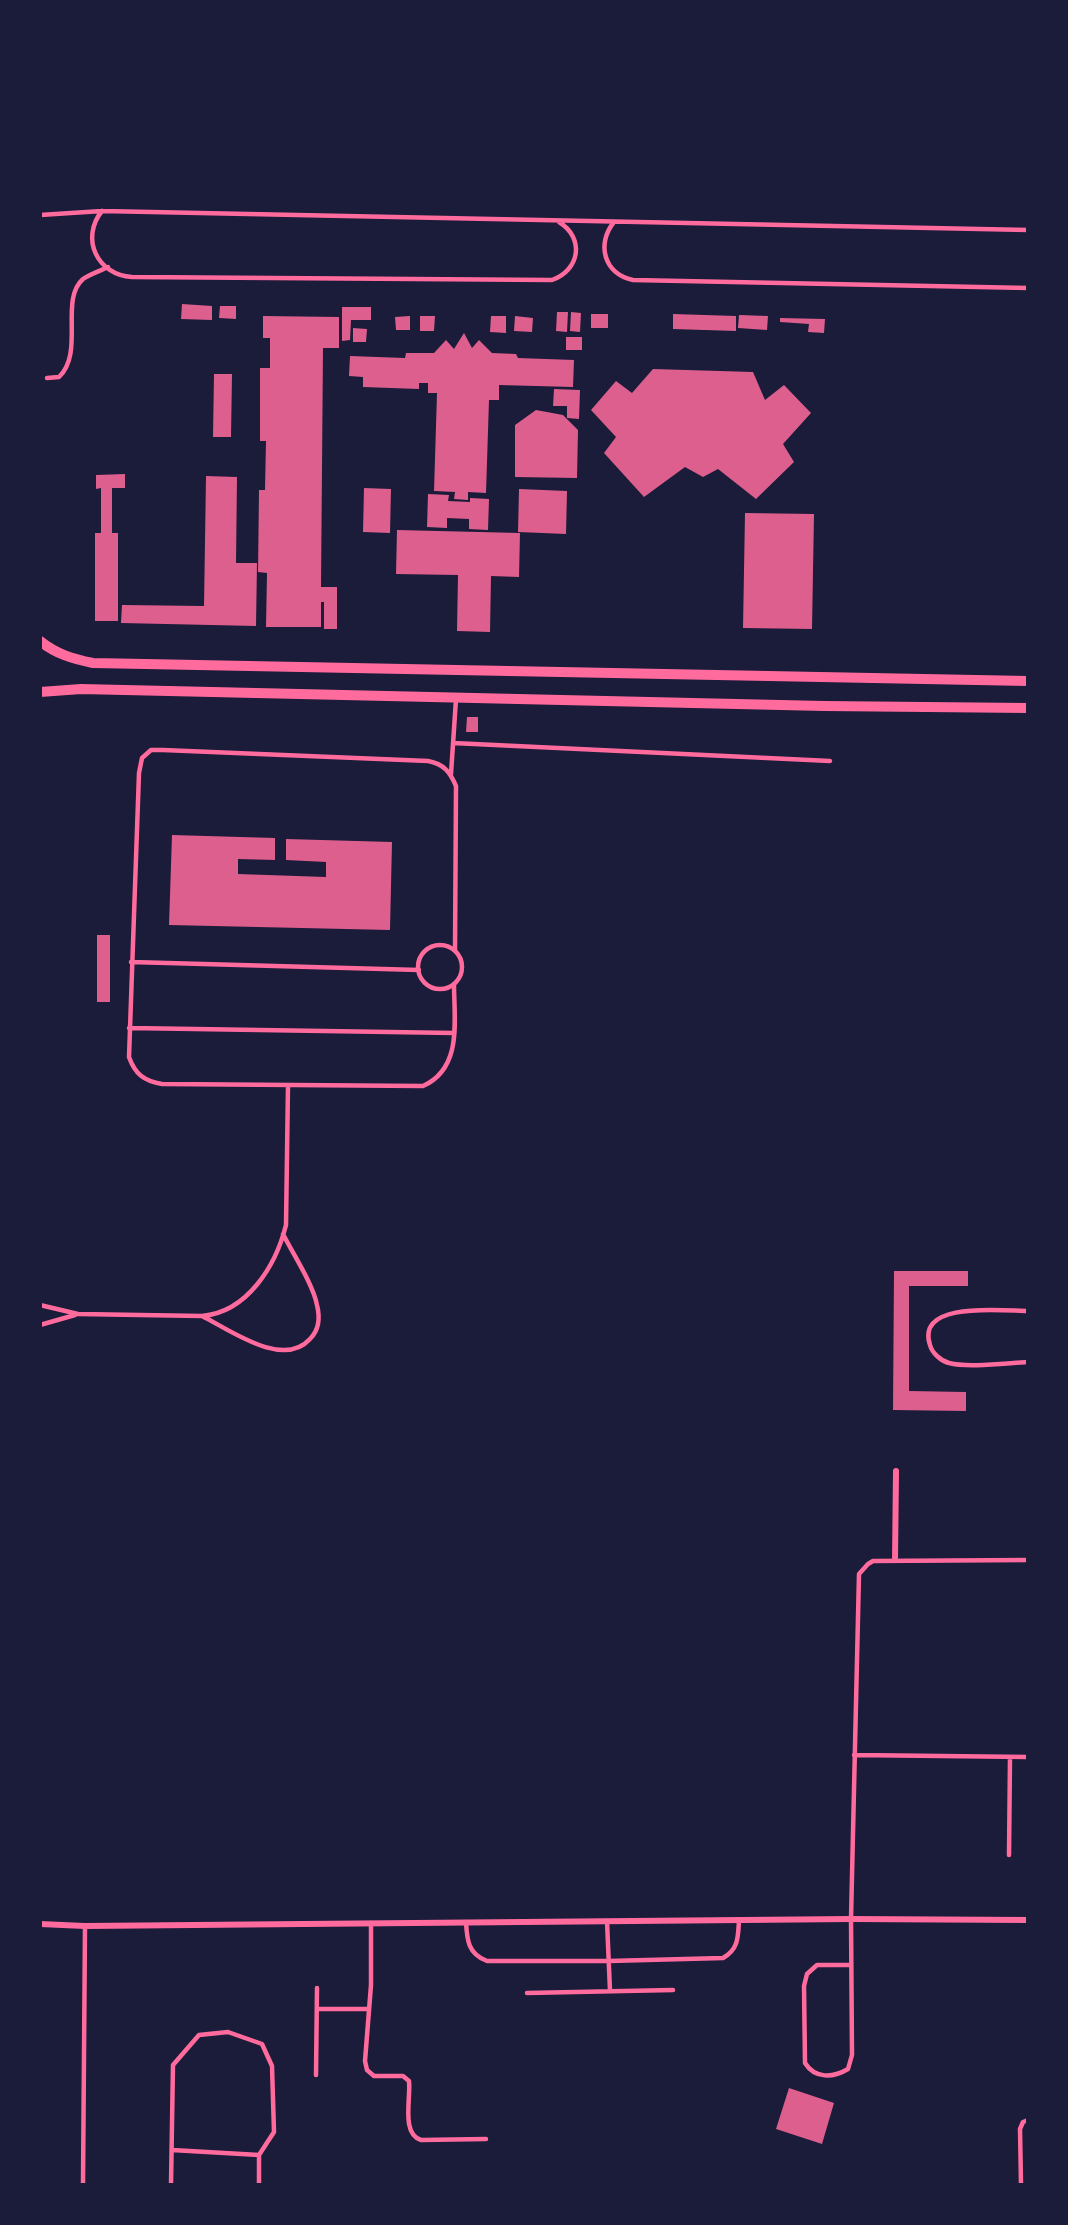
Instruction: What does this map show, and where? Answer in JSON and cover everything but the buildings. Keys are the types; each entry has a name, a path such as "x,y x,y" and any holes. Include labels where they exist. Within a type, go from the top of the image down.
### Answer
{"street":[{"path":"40,641 58,653 75,660 93,663 1028,681"},
{"path":"40,692 81,689 824,706 1028,708"},
{"path":"895,1560 896,1471"},
{"path":"40,1924 85,1926 851,1919 1028,1920"}],"lane":[{"path":"40,215 102,211 1028,230"},
{"path":"102,211 95,220 92,230 91,241 94,251 108,267 124,277 552,280 569,270 576,252 571,233 556,221"},
{"path":"614,222 605,236 604,253 611,268 617,274 633,280 1028,288"},
{"path":"47,378 59,377 67,368 72,344 73,305 78,286 88,276 108,267"},
{"path":"451,774 457,697"},
{"path":"453,743 830,761"},
{"path":"454,984 452,1054 439,1075 423,1086 151,1082 139,1076 129,1057 129,1028 142,758 151,750 428,761 443,766 451,774 456,786 455,951 462,964 462,972 454,984 442,989 429,986 418,970 420,958 428,949 441,945 455,951"},
{"path":"131,962 418,970"},
{"path":"129,1028 454,1033"},
{"path":"40,1305 78,1314 202,1316 215,1315 230,1308 245,1296 259,1282 273,1262 283,1234 287,1208 288,1085"},
{"path":"202,1316 270,1349 283,1351 295,1349 312,1338 319,1323 317,1304 283,1234"},
{"path":"1028,1311 965,1311 948,1314 936,1321 930,1329 928,1338 930,1347 936,1354 951,1364 1028,1362"},
{"path":"40,1325 78,1314"},
{"path":"851,1965 817,1965 807,1974 804,1986 805,2063 810,2070 820,2075 830,2077 840,2074 851,2064 851,1965 851,1919 859,1574 873,1561 1028,1560"},
{"path":"854,1755 1028,1757"},
{"path":"1009,1855 1010,1757"},
{"path":"466,1922 469,1947 479,1958 487,1961 609,1961 723,1958 729,1954 737,1942 739,1920"},
{"path":"607,1921 610,1991"},
{"path":"371,1923 371,1984 366,2066 374,2076 403,2076 409,2081 409,2126 412,2135 421,2140 486,2139"},
{"path":"82,2184 85,1926"},
{"path":"316,2075 317,1988"},
{"path":"527,1993 673,1990"},
{"path":"317,2009 369,2009"},
{"path":"171,2184 174,2065 199,2035 228,2032 262,2044 272,2066 274,2132 259,2155 259,2184"},
{"path":"1021,2184 1020,2129 1023,2122 1028,2120"},
{"path":"172,2150 259,2155"}]}
